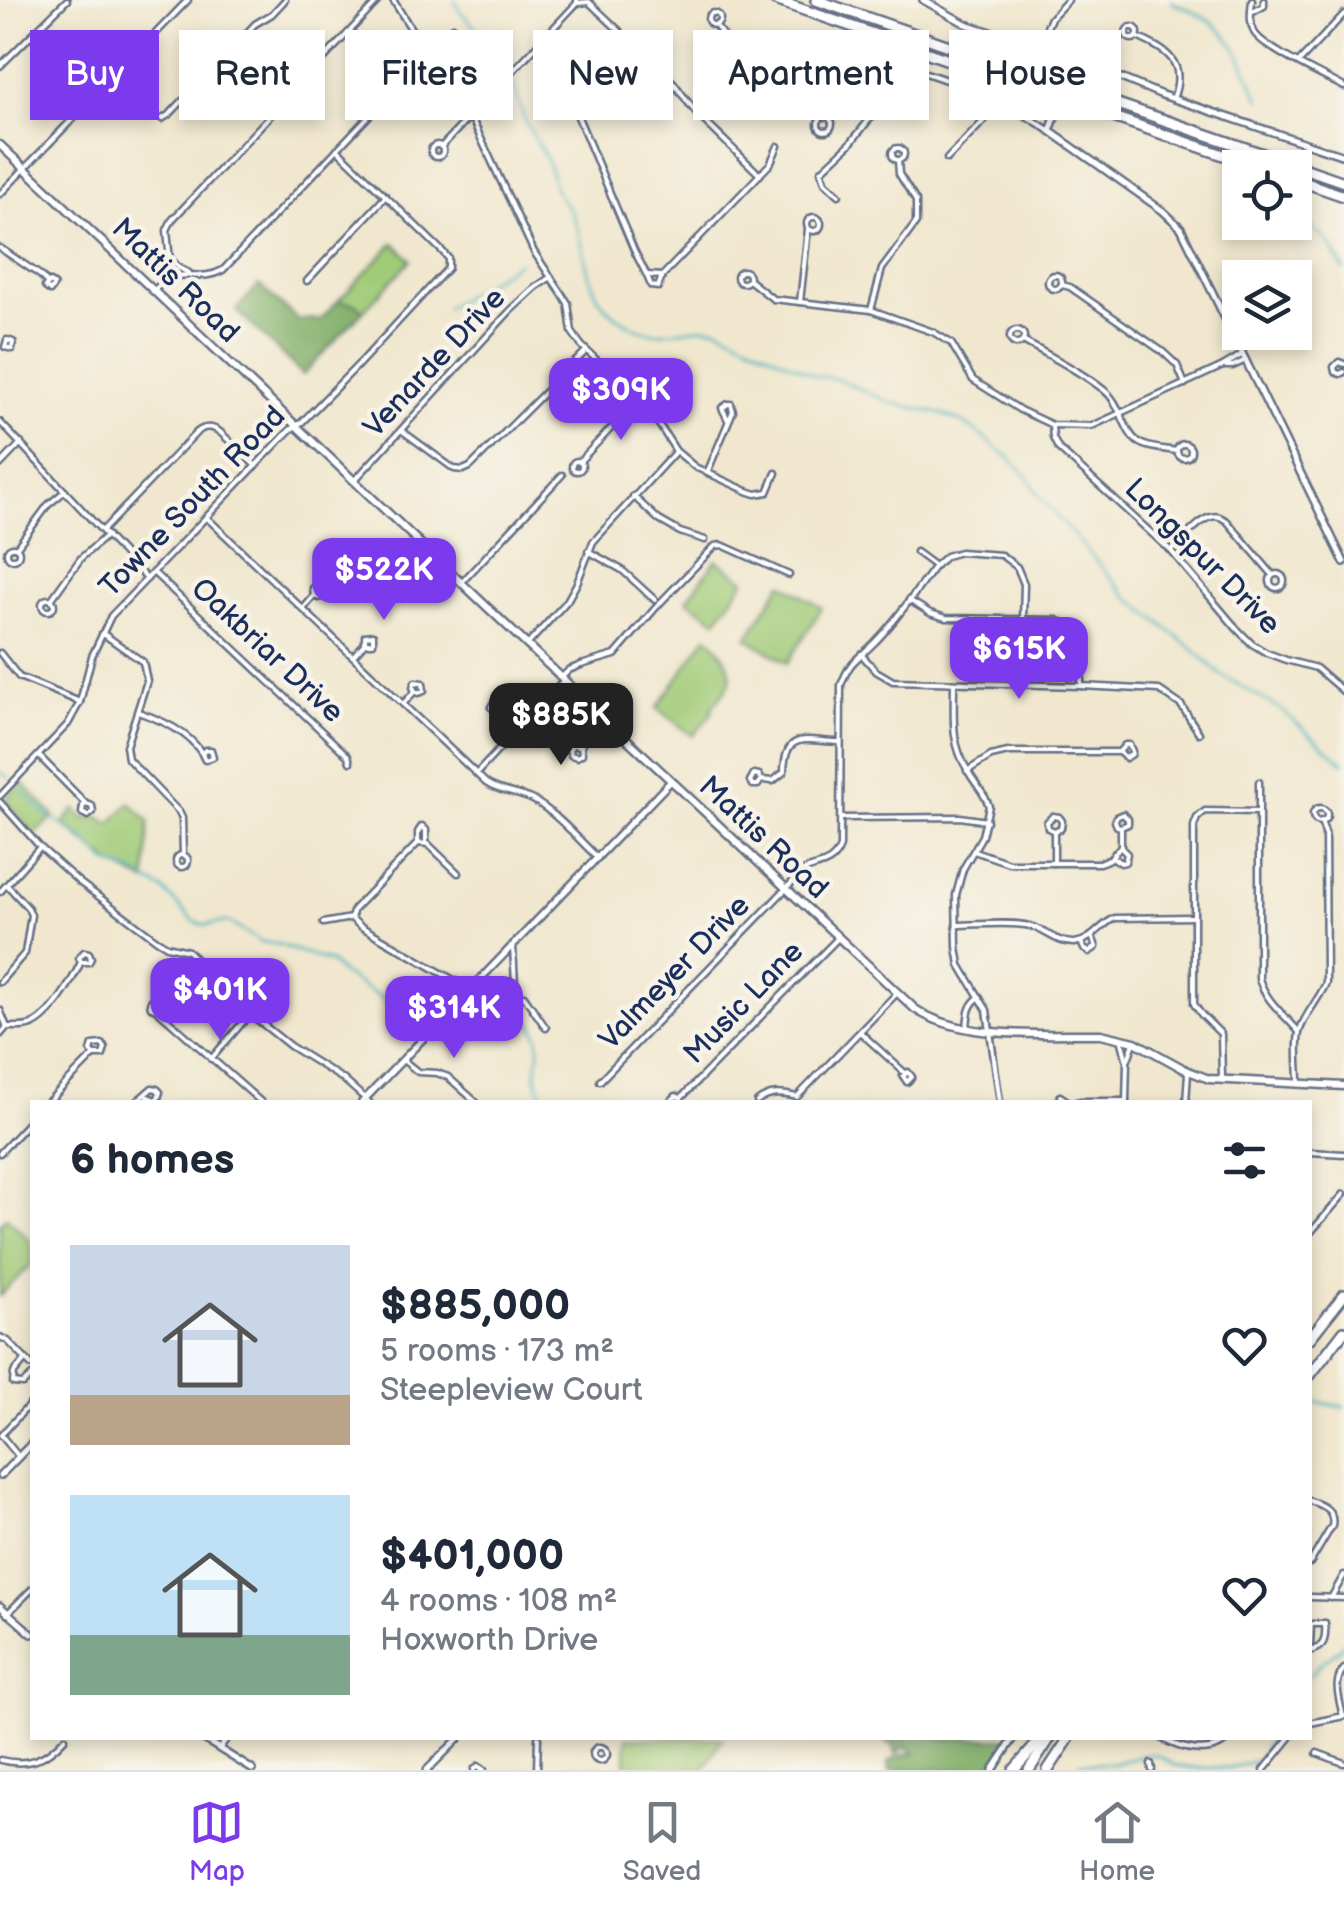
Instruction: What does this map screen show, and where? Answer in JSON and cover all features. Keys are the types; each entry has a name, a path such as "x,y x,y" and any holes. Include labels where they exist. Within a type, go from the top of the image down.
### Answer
{"highway":[{"path":"775,0 1222,155"},
{"path":"816,0 1344,182"},
{"path":"1312,185 1344,196"},
{"path":"1312,1335 1344,1295"},
{"path":"1312,1372 1344,1331"},
{"path":"1014,1770 1040,1740"},
{"path":"1029,1770 1049,1740"},
{"path":"1048,1770 1067,1740"},
{"path":"1057,1770 1067,1740"}],"main road":[{"name":"Mattis Road","path":"0,145 671,781 923,1014 967,1030 1121,1038 1192,1073 1222,1080 1344,1086"}],"street":[{"path":"0,66 67,0"},
{"path":"0,194 188,0"},
{"path":"249,30 286,0"},
{"path":"325,57 379,0"},
{"path":"923,0 985,30"},
{"path":"1046,30 1051,18 1068,0"},
{"path":"1252,0 1251,27 1257,37 1344,87"},
{"path":"1251,13 1264,6 1264,0"},
{"path":"396,1 413,30"},
{"path":"552,30 577,2 589,1 760,175"},
{"path":"1299,62 1344,14"},
{"path":"716,25 720,30"},
{"path":"450,30 453,27"},
{"path":"1137,36 1164,50 1174,62 1179,83 1173,99"},
{"path":"513,71 533,50"},
{"path":"1121,78 1344,156"},
{"path":"162,118 179,104"},
{"path":"166,279 167,230 172,220 266,120"},
{"path":"154,291 166,279 182,274 209,276 223,270 364,120"},
{"path":"441,147 465,120"},
{"path":"472,120 534,252 568,303 572,332 587,350 638,400 676,451 695,468 747,491 765,494 776,473"},
{"path":"579,120 654,288 770,164 778,146"},
{"path":"839,195 825,182 822,171 869,120"},
{"path":"947,159 985,120"},
{"path":"1032,120 1178,224 1344,562"},
{"path":"1050,131 1054,120"},
{"path":"308,281 386,196 337,149"},
{"path":"871,310 882,269 916,222 916,201 900,174 898,160"},
{"name":"Towne South Road","path":"0,799 68,724 80,702 92,656 111,616 448,268 448,258 386,196"},
{"path":"800,302 808,229"},
{"path":"0,248 47,283"},
{"path":"169,258 192,274"},
{"path":"648,275 662,276"},
{"name":"Venarde Drive","path":"354,480 510,311 550,276"},
{"path":"749,280 773,300 871,310 944,337 973,380 1052,425 1092,426 1223,366 1233,366 1244,357"},
{"path":"1062,284 1164,352 1177,365 1185,384"},
{"path":"1023,340 1109,393 1138,442 1177,451"},
{"path":"401,430 454,469 470,467 587,350"},
{"path":"1344,364 1339,362 1334,367 1335,372 1344,372"},
{"path":"579,462 638,400"},
{"path":"707,473 728,420"},
{"path":"0,422 147,579"},
{"name":"Longspur Drive","path":"1052,425 1058,448 1171,550 1252,644 1276,657 1316,668 1344,692"},
{"path":"52,600 81,558 196,433 215,428 256,466"},
{"path":"0,465 21,443"},
{"path":"527,645 567,601 598,535 676,451"},
{"path":"461,582 562,475"},
{"path":"17,547 48,506 66,491"},
{"path":"633,496 660,520 705,540"},
{"path":"1171,550 1202,522 1217,516 1227,521 1273,575"},
{"path":"206,517 486,783 540,805 598,858"},
{"path":"477,773 569,670 616,656 714,546 722,544 789,575"},
{"path":"588,551 622,570 655,600"},
{"path":"916,552 935,566 946,556 960,552 990,552 1011,561 1024,584 1023,620"},
{"name":"Valmeyer Drive","path":"600,1081 803,871 836,856 840,847 841,685 848,667 876,642 935,566"},
{"name":"Oakbriar Drive","path":"153,572 350,762"},
{"path":"304,608 314,596"},
{"path":"909,600 930,614 946,618 1057,620 1074,631 1081,647 1082,686"},
{"path":"102,633 143,662 147,681 126,746 128,760 179,812 183,855"},
{"path":"352,656 365,644"},
{"path":"0,653 19,677 80,702"},
{"path":"861,654 876,671 893,681 1160,690 1181,704 1199,733"},
{"path":"954,684 954,740 989,806 987,822 963,870 956,895 956,947 960,965 986,1010 1000,1100"},
{"path":"403,704 414,691"},
{"path":"499,710 520,728"},
{"path":"138,712 176,728 202,753"},
{"path":"580,746 600,714"},
{"path":"761,780 772,781 784,772 790,744 840,742"},
{"path":"967,770 991,756 1008,752 1119,752"},
{"path":"39,756 86,804"},
{"path":"366,1100 671,781"},
{"path":"1259,782 1260,979 1264,994 1299,1032"},
{"path":"0,799 40,846 79,882 156,940 188,951 250,1014 290,1046 343,1078 364,1100"},
{"path":"1222,1080 1220,1034 1194,1004 1194,826 1205,811 1259,812"},
{"path":"840,818 960,817 987,822"},
{"path":"1298,1083 1299,1032 1326,983 1326,833 1321,821"},
{"path":"974,851 1009,862 1099,864 1120,847 1122,828"},
{"path":"1054,831 1054,863"},
{"path":"352,918 354,909 422,843 458,872"},
{"path":"0,892 40,846"},
{"path":"1112,857 1125,862 1128,854 1120,847"},
{"path":"0,982 25,953 31,915 7,885"},
{"path":"957,926 1027,925 1062,942 1080,942 1115,918 1194,917"},
{"path":"323,923 352,918"},
{"path":"352,918 471,990"},
{"path":"1080,942 1084,949 1093,950 1096,947 1092,936"},
{"name":"Music Lane","path":"682,1100 838,938"},
{"path":"513,947 519,996 524,996 546,1028"},
{"path":"0,1035 8,1027 31,1026 46,1013 65,992 82,962"},
{"path":"798,1097 898,994"},
{"path":"967,1030 968,1014 973,1002 980,998"},
{"path":"156,1008 259,1100"},
{"path":"0,1010 8,1027"},
{"path":"211,1058 250,1014"},
{"path":"862,1033 905,1074"},
{"path":"1121,1038 1127,1062 1126,1100"},
{"path":"1127,1062 1134,1042"},
{"path":"50,1100 94,1055"},
{"path":"403,1060 418,1072 448,1077 474,1100"},
{"path":"1186,1100 1192,1073"},
{"path":"760,1100 779,1093 801,1100"},
{"path":"138,1100 144,1095"},
{"path":"1060,1096 1066,1100"},
{"path":"0,1152 30,1121"},
{"path":"1312,1152 1344,1154"},
{"path":"1312,1231 1344,1194"},
{"path":"0,1337 30,1364"},
{"path":"26,1359 14,1373 14,1383 23,1384 30,1378"},
{"path":"19,1457 1,1435 30,1404"},
{"path":"0,1476 30,1445"},
{"path":"1312,1502 1328,1509 1333,1518 1312,1560"},
{"path":"1331,1598 1344,1575"},
{"path":"8,1614 30,1591"},
{"path":"1312,1598 1344,1598"},
{"path":"0,1606 30,1632"},
{"path":"1312,1624 1326,1624 1326,1641 1312,1648"},
{"path":"1312,1723 1343,1716 1337,1683 1344,1668"},
{"path":"0,1760 32,1762 63,1740"},
{"path":"206,1740 252,1770"},
{"path":"220,1748 226,1740"},
{"path":"427,1770 457,1740"},
{"path":"537,1770 538,1740"},
{"path":"993,1770 1013,1740"},
{"path":"1167,1740 1183,1749 1221,1746 1227,1740"},
{"path":"1264,1770 1288,1740"},
{"path":"1316,1753 1344,1762"},
{"path":"600,1760 600,1770"},
{"path":"474,1770 478,1766 484,1770"}],"green space":[{"path":"394,243 411,260 363,311 356,304 338,301"},
{"path":"259,285 298,320 321,319 338,301 356,304 363,311 303,375 236,310"},
{"path":"716,560 745,580 716,620 687,600"},
{"path":"782,583 822,608 787,663 747,638"},
{"path":"707,636 724,656 731,679 711,709 713,712 693,736 657,708"},
{"path":"21,781 54,816 34,835 6,799"},
{"path":"130,803 149,821 146,882 110,863 63,824 75,809 86,819 96,815 110,824"},
{"path":"7,1217 30,1241 30,1265 0,1296 0,1224"},
{"path":"626,1740 722,1740 704,1770 626,1770"},
{"path":"1009,1740 989,1770 889,1770 888,1762 914,1754 906,1746 896,1754 894,1746 885,1741"}],"waterway":[{"path":"455,0 477,30"},
{"path":"1171,0 1210,21 1227,36 1260,99"},
{"path":"514,83 523,116 547,161 556,191 577,227 592,284 610,311 644,331 718,328 816,376 838,379 892,403 942,414 966,424 1028,477 1039,496 1129,598 1220,674 1280,709 1344,763"},
{"path":"1312,228 1328,241 1344,270"},
{"path":"446,308 519,262"},
{"path":"0,772 8,777"},
{"path":"22,789 44,813 83,838 106,862 162,889 193,920 204,925 228,922 261,942 330,962 404,1012 425,1020"},
{"path":"447,1021 523,1019 532,1023 539,1042 537,1082 549,1100"},
{"path":"1316,1402 1344,1407"},
{"path":"1312,1674 1344,1643"},
{"path":"1080,1763 1113,1764 1148,1754 1174,1765 1231,1768 1258,1760 1269,1740"}]}
